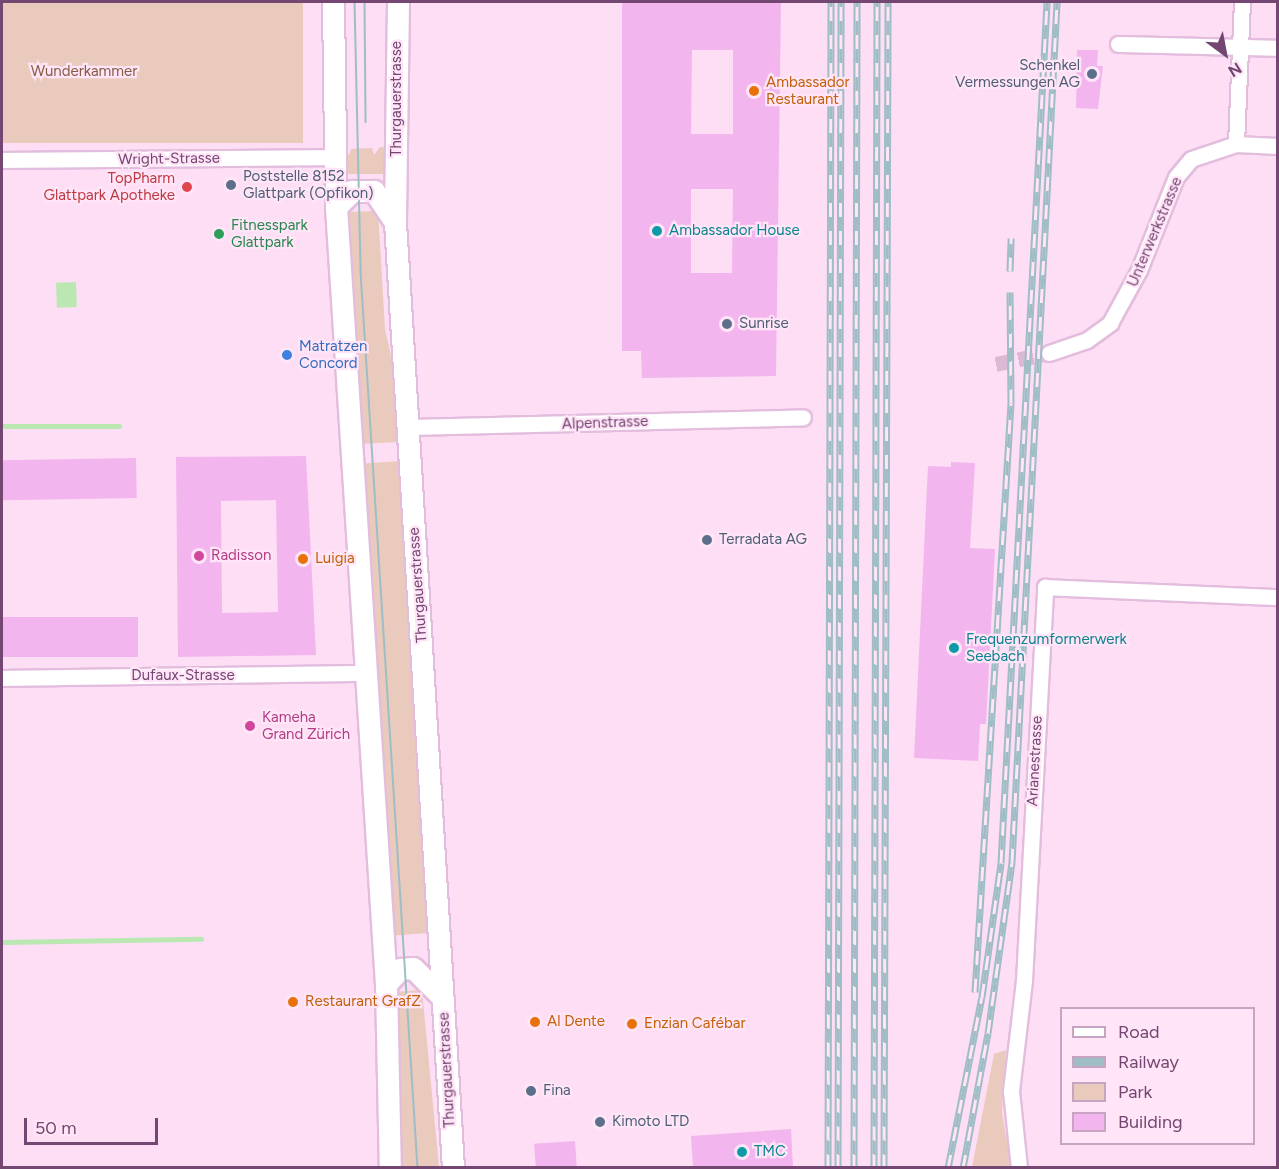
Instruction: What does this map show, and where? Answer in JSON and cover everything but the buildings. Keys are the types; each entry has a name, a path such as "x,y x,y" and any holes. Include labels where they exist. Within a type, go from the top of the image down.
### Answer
{"main road":[{"path":"333,2 336,207 386,984 390,1167"},
{"name":"Thurgauerstrasse","path":"398,2 395,222 453,1167"},
{"path":"336,207 352,191 374,191 395,222"},
{"path":"386,984 400,969 413,968 443,998"}],"street":[{"path":"1236,144 1242,2"},
{"path":"1118,44 1278,48"},
{"name":"Unterwerkstrasse","path":"1049,353 1087,340 1110,323 1139,270 1176,177 1191,159 1236,144 1278,146"},
{"name":"Wright-Strasse","path":"2,160 336,157"},
{"name":"Alpenstrasse","path":"407,427 803,417"},
{"name":"Arianestrasse","path":"1019,1167 1011,1091 1024,980 1045,587 1278,597"},
{"name":"Dufaux-Strasse","path":"2,678 365,673"}],"green space":[{"name":"Wunderkammer","path":"2,2 303,2 303,143 2,143"},
{"path":"380,147 388,148 388,174 344,174 344,149 349,155 351,149 372,148 374,155"},
{"path":"378,211 385,329 393,365 398,442 360,444 346,212"},
{"path":"399,461 432,933 394,935 361,464"},
{"path":"422,990 439,1167 399,1167 394,992"},
{"path":"1006,1050 1002,1112 1011,1167 972,1167 994,1054"}],"shaded area":[{"path":"76,282 77,307 57,308 56,283"}],"waterway":[{"path":"2,426 119,426"},
{"path":"2,942 201,939"}],"tunnel":[{"path":"996,364 1049,353"}],"tram line":[{"path":"355,2 361,272 418,1168"},
{"path":"365,2 366,122"}],"railway":[{"path":"828,1168 831,2"},
{"path":"838,1168 841,2"},
{"path":"854,1168 857,2"},
{"path":"874,1168 877,2"},
{"path":"884,1168 888,2"},
{"path":"948,1168 982,997 1001,863 1047,2"},
{"path":"963,1168 988,1033 1012,862 1057,2"},
{"path":"1010,271 1011,238"},
{"path":"975,992 1011,403 1010,292"}],"place":[{"name":"Schenkel Vermessungen AG","path":"1092,74"},
{"name":"Ambassador Restaurant","path":"754,91"},
{"name":"Poststelle 8152 Glattpark (Opfikon)","path":"231,185"},
{"name":"TopPharm Glattpark Apotheke","path":"187,187"},
{"name":"Ambassador House","path":"657,231"},
{"name":"Fitnesspark Glattpark","path":"219,234"},
{"name":"Sunrise","path":"727,324"},
{"name":"Matratzen Concord","path":"287,355"},
{"name":"Terradata AG","path":"707,540"},
{"name":"Radisson","path":"199,556"},
{"name":"Luigia","path":"303,559"},
{"name":"Frequenzumformerwerk Seebach","path":"954,648"},
{"name":"Kameha Grand Zürich","path":"250,726"},
{"name":"Restaurant GrafZ","path":"293,1002"},
{"name":"Al Dente","path":"535,1022"},
{"name":"Enzian Cafébar","path":"632,1024"},
{"name":"Fina","path":"531,1091"},
{"name":"Kimoto LTD","path":"600,1122"},
{"name":"TMC","path":"742,1152"}]}
